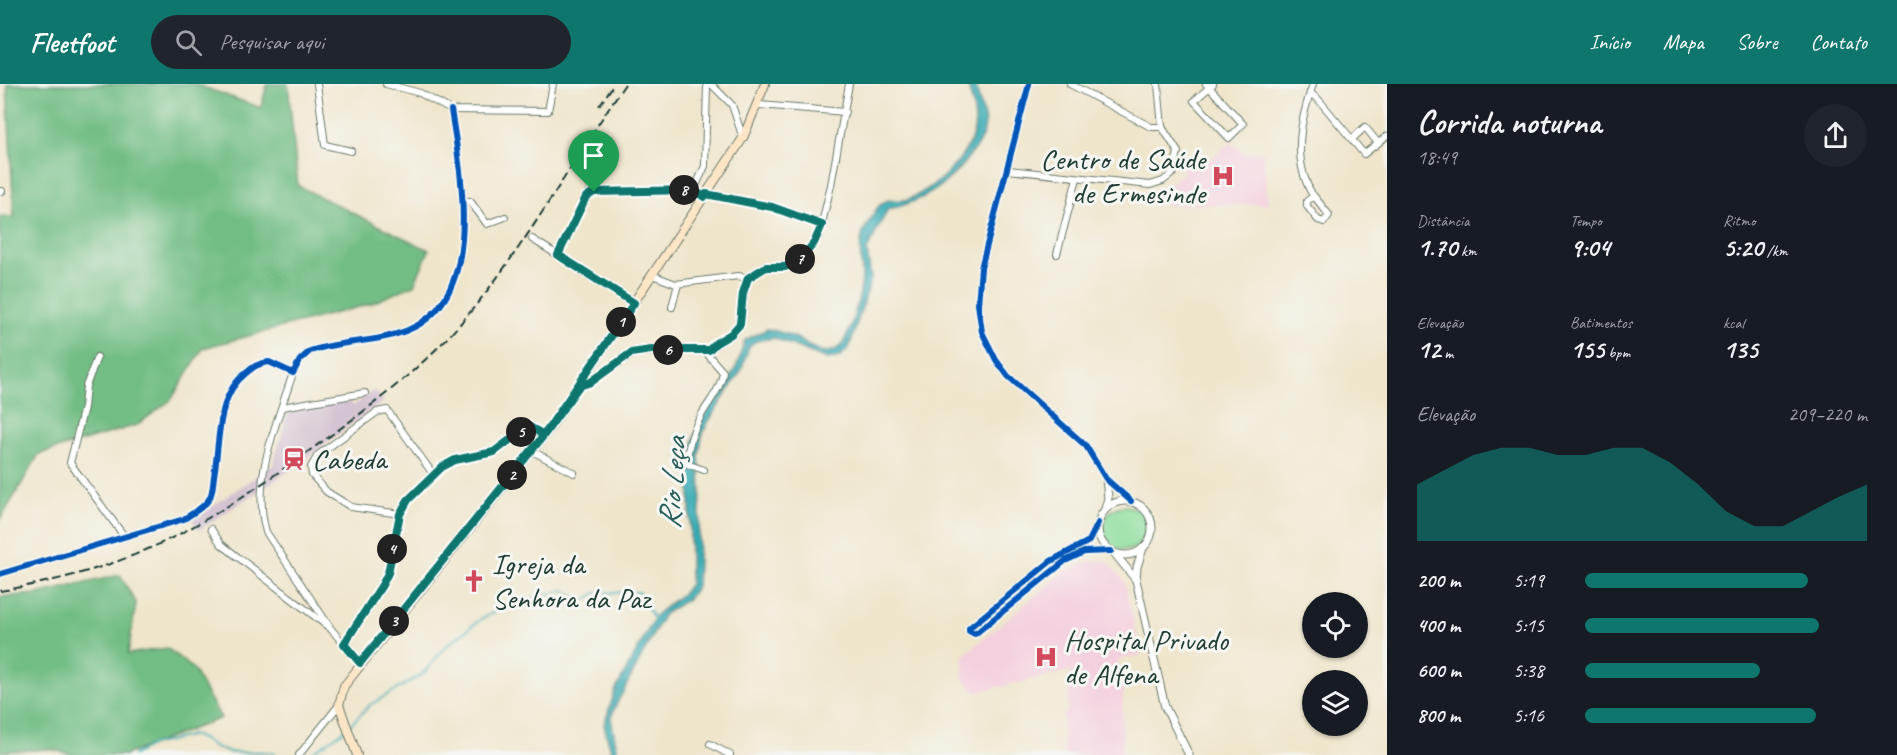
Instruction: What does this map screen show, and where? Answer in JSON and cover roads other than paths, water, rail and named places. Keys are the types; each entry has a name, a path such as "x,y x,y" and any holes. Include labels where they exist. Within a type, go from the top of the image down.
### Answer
{"main road":[{"path":"357,755 339,705 344,686 360,663 532,451 579,386 743,138 759,105 765,84"}],"street":[{"path":"317,84 325,145 351,151"},
{"path":"386,84 420,93 451,110 548,111 553,84"},
{"path":"579,386 591,382 634,352 709,350 736,330 740,324 743,293 748,278 766,267 785,267 799,261 814,243 822,225 849,84"},
{"path":"1029,84 977,292 982,332 996,360 1008,376 1086,446 1106,479 1131,501 1144,508 1152,521 1151,536 1143,548 1137,567 1136,580 1165,707 1189,755"},
{"path":"1070,84 1151,127 1162,127"},
{"path":"1008,170 1140,185 1163,181 1173,173 1178,152 1162,127 1158,84"},
{"path":"1313,84 1304,114 1299,164 1304,180 1314,196"},
{"path":"714,85 732,105 743,138"},
{"path":"694,190 705,166 714,85"},
{"path":"1209,85 1243,124 1229,138 1194,101 1209,85"},
{"path":"1310,93 1364,154 1387,136"},
{"path":"759,105 845,112"},
{"path":"360,663 331,629 266,532 262,517 265,464 293,373 300,360 310,351 391,336 422,323 443,303 460,252 464,202 451,110"},
{"path":"1352,139 1365,128 1378,143"},
{"path":"1056,254 1077,178"},
{"path":"558,255 589,193 694,190 705,195 772,207 822,225"},
{"path":"464,202 470,201 487,224 505,217"},
{"path":"532,239 634,303"},
{"path":"652,275 678,284 738,276 748,278"},
{"path":"672,308 678,284"},
{"path":"704,470 687,464 696,424 722,382 723,372 709,356 709,350"},
{"path":"96,357 86,386 84,407 70,463 124,536"},
{"path":"0,574 184,519 201,507 210,495 220,445 220,426 235,381 261,363 276,364 293,373"},
{"path":"282,407 365,393"},
{"path":"400,514 351,507 327,492 312,475 311,467 318,455 377,412 387,410 433,474"},
{"path":"344,644 388,573 400,514 408,500 433,474 455,460 494,452 528,426 544,435"},
{"path":"532,451 573,473"},
{"path":"1106,479 1108,498 1105,509 1089,541 1057,557 969,628 969,632 975,634 1065,561 1084,552 1132,554 1143,548"},
{"path":"1105,509 1117,501 1131,501"},
{"path":"1098,523 1100,539 1136,580"},
{"path":"211,529 221,544 331,629"},
{"path":"1008,607 1008,600 1023,588 1026,581"},
{"path":"299,755 339,705"},
{"path":"710,744 730,755"}],"water":[{"path":"976,84 985,120 982,137 963,165 945,183 913,202 888,209 867,250 871,279 849,348 839,357 827,359 774,338 756,341 749,347 741,371 708,422 702,436 699,455 701,490 697,586 688,599 664,614 615,707 611,718 618,755 612,755 604,725 615,691 656,615 684,592 690,584 690,465 693,442 699,423 736,368 745,340 767,329 791,336 822,351 833,351 839,347 851,324 860,289 862,273 860,248 864,231 883,202 907,200 919,194 940,180 965,152 975,125 968,85"}],"waterway":[{"path":"518,603 564,590 583,601 596,593 639,592 654,619"},
{"path":"503,609 513,605"},
{"path":"350,725 370,705 423,674 445,647 481,619 495,612"},
{"path":"309,755 346,729"},
{"path":"133,755 152,745 193,735 228,752 265,752 276,755"}],"railway":[{"path":"599,106 614,84"},
{"path":"0,591 94,569 168,540 260,485 386,394 448,338 488,289 529,232 625,84"}],"place":[{"name":"Centro de Saúde de Ermesinde","path":"1223,176"},
{"name":"Cabeda","path":"294,459"},
{"name":"Igreja da Senhora da Paz","path":"474,581"},
{"name":"Hospital Privado de Alfena","path":"1046,657"}],"water label":[{"name":"Rio Leça","path":"672,483"}]}
